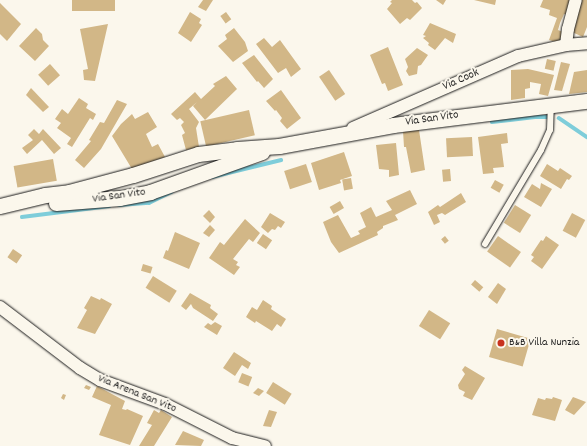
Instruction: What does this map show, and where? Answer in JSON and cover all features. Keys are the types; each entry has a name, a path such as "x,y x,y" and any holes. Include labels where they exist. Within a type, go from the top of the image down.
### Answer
{"street":[{"path":"566,45 568,28 576,0"},
{"name":"Via Cook","path":"340,134 518,56 566,45 587,43"},
{"name":"Via San Vito","path":"0,206 45,195 69,192 198,154 279,146 340,134 453,116 587,101"},
{"name":"Via San Vito","path":"0,215 49,204 120,198 150,192 279,146"},
{"name":"Via Arena San Vito","path":"0,307 80,368 100,380 165,404 232,438 265,446"}],"lane":[{"path":"485,244 541,150 550,130 551,106"}],"building":[{"path":"72,0 115,0 115,11 72,11"},
{"path":"203,0 213,0 206,11 198,7"},
{"path":"392,0 412,0 415,3 417,2 422,8 410,20 407,18 400,24 387,9 392,3 390,2"},
{"path":"436,0 446,0 443,5"},
{"path":"474,0 496,0 495,5"},
{"path":"543,0 574,0 568,15 564,14 560,23 558,30 563,32 559,43 549,40 557,18 549,15 550,10 540,7"},
{"path":"582,0 587,0 587,27 583,37 572,32"},
{"path":"0,3 21,24 7,41 0,34"},
{"path":"190,12 201,19 199,23 202,25 191,42 178,33"},
{"path":"226,12 231,19 226,23 220,16"},
{"path":"430,23 456,34 453,43 445,38 435,50 428,45 429,43 423,38 426,36 423,35"},
{"path":"108,24 95,81 84,80 83,70 88,69 80,29"},
{"path":"36,28 42,34 43,40 49,46 35,61 19,46"},
{"path":"234,28 245,42 248,51 233,62 218,46 227,39 225,35"},
{"path":"264,38 272,47 280,40 301,69 291,77 286,68 278,73 256,44"},
{"path":"388,47 403,85 388,91 385,83 382,84 370,55"},
{"path":"417,48 428,55 421,65 418,66 417,74 409,76 406,71 408,67 405,59"},
{"path":"254,55 273,79 264,88 258,81 257,82 242,63"},
{"path":"547,59 556,61 554,71 545,69"},
{"path":"561,62 570,64 562,91 554,90"},
{"path":"50,64 60,75 48,86 38,75"},
{"path":"528,69 554,75 548,96 539,94 541,84 530,82 530,88 525,89 525,98 511,100 511,70"},
{"path":"329,70 345,94 335,101 319,77"},
{"path":"587,70 587,92 569,94 574,72"},
{"path":"226,76 237,89 205,120 193,106 197,102 189,109 199,122 196,128 199,147 186,150 182,135 185,133 181,125 184,122 180,118 177,120 171,114 195,92 201,99 215,86 213,84"},
{"path":"31,88 49,107 43,112 26,95"},
{"path":"281,90 301,118 287,129 280,121 282,118 276,110 275,111 266,101"},
{"path":"79,98 88,104 86,108 96,114 93,120 90,118 72,147 67,144 71,138 57,128 61,123 55,119 62,109 68,114"},
{"path":"117,100 127,104 101,149 84,168 75,160 91,141 89,140 100,122 104,123"},
{"path":"249,110 255,135 206,147 200,121"},
{"path":"148,112 157,127 146,134 152,147 158,144 165,157 132,169 112,136 121,124 132,114 135,119"},
{"path":"34,129 39,134 43,129 61,148 54,154 42,140 27,154 22,148 33,140 28,135"},
{"path":"419,130 425,170 411,173 406,147 404,147 403,131"},
{"path":"507,133 508,143 501,144 504,167 493,168 494,173 483,174 478,137"},
{"path":"472,137 473,156 447,157 446,138"},
{"path":"396,143 399,175 389,177 389,170 379,169 376,145"},
{"path":"344,152 352,176 340,180 341,183 319,190 311,163"},
{"path":"53,159 57,181 17,188 14,166"},
{"path":"306,164 312,182 290,189 284,171"},
{"path":"547,164 558,171 560,168 572,176 569,180 567,179 561,189 540,176"},
{"path":"450,169 451,181 443,182 442,170"},
{"path":"351,178 353,189 344,190 342,180"},
{"path":"495,180 504,185 499,193 491,188"},
{"path":"541,183 552,189 541,207 524,197 532,184 540,189"},
{"path":"410,190 417,204 395,215 398,220 383,226 383,228 377,232 378,235 339,253 331,242 323,222 338,215 351,238 360,234 358,231 366,227 360,213 371,207 376,217 392,210 386,201"},
{"path":"461,193 466,202 445,215 442,213 437,215 440,222 434,225 428,212 438,205 440,207"},
{"path":"340,201 344,208 334,214 330,207"},
{"path":"515,205 531,215 520,233 504,223"},
{"path":"209,210 215,217 210,223 203,216"},
{"path":"270,213 285,222 281,228 278,226 275,230 272,229 268,233 261,227"},
{"path":"572,213 585,220 576,238 563,231"},
{"path":"245,219 260,233 253,242 249,239 233,259 238,262 236,265 240,267 234,275 209,258 220,242 224,245"},
{"path":"210,225 215,230 209,237 203,233"},
{"path":"175,232 200,243 189,269 163,258 166,250 168,251"},
{"path":"263,234 272,240 266,249 257,243"},
{"path":"445,236 449,241 445,244 441,239"},
{"path":"498,236 521,252 510,268 487,252"},
{"path":"546,236 559,245 542,269 531,261 534,257 531,255 541,240 543,241"},
{"path":"13,249 22,255 17,263 7,257"},
{"path":"143,264 153,267 151,274 141,271"},
{"path":"153,276 177,291 169,303 146,288"},
{"path":"475,280 483,287 479,292 471,285"},
{"path":"498,283 506,289 497,304 488,297"},
{"path":"190,293 211,305 210,308 218,314 213,321 193,308 191,304 186,310 181,306"},
{"path":"91,296 100,300 101,298 112,304 95,334 77,328 87,310 84,308"},
{"path":"263,300 272,306 271,309 286,319 281,327 277,324 272,331 256,321 255,323 246,317 252,307 257,310"},
{"path":"429,310 450,323 440,339 419,326"},
{"path":"215,322 222,326 217,335 204,327 208,323 211,325"},
{"path":"497,329 531,339 523,367 489,357"},
{"path":"234,352 251,363 248,369 242,365 235,376 223,368"},
{"path":"465,366 485,378 472,400 463,396 465,392 459,389 458,385 465,374 462,370"},
{"path":"242,373 252,377 248,386 238,382"},
{"path":"273,382 292,394 285,405 266,393"},
{"path":"86,385 91,387 89,390 84,388"},
{"path":"97,386 125,401 122,409 127,409 143,416 130,445 99,435 111,405 92,397"},
{"path":"258,388 264,391 259,396 253,393"},
{"path":"63,394 66,395 64,400 61,398"},
{"path":"553,397 562,400 555,421 532,415 538,398 545,400 546,398 552,399"},
{"path":"573,397 586,402 574,415 565,410"},
{"path":"154,410 159,413 161,410 172,417 154,446 139,446 152,425 147,423"},
{"path":"269,410 277,412 271,427 263,426"},
{"path":"183,431 204,440 201,446 175,445"}],"waterway":[{"path":"492,122 548,117"},
{"path":"559,118 587,137"},
{"path":"212,177 281,160"},
{"path":"119,205 149,203 172,192"},
{"path":"22,217 109,206"}],"place":[{"name":"B&B Villa Nunzia","path":"501,343"}]}
